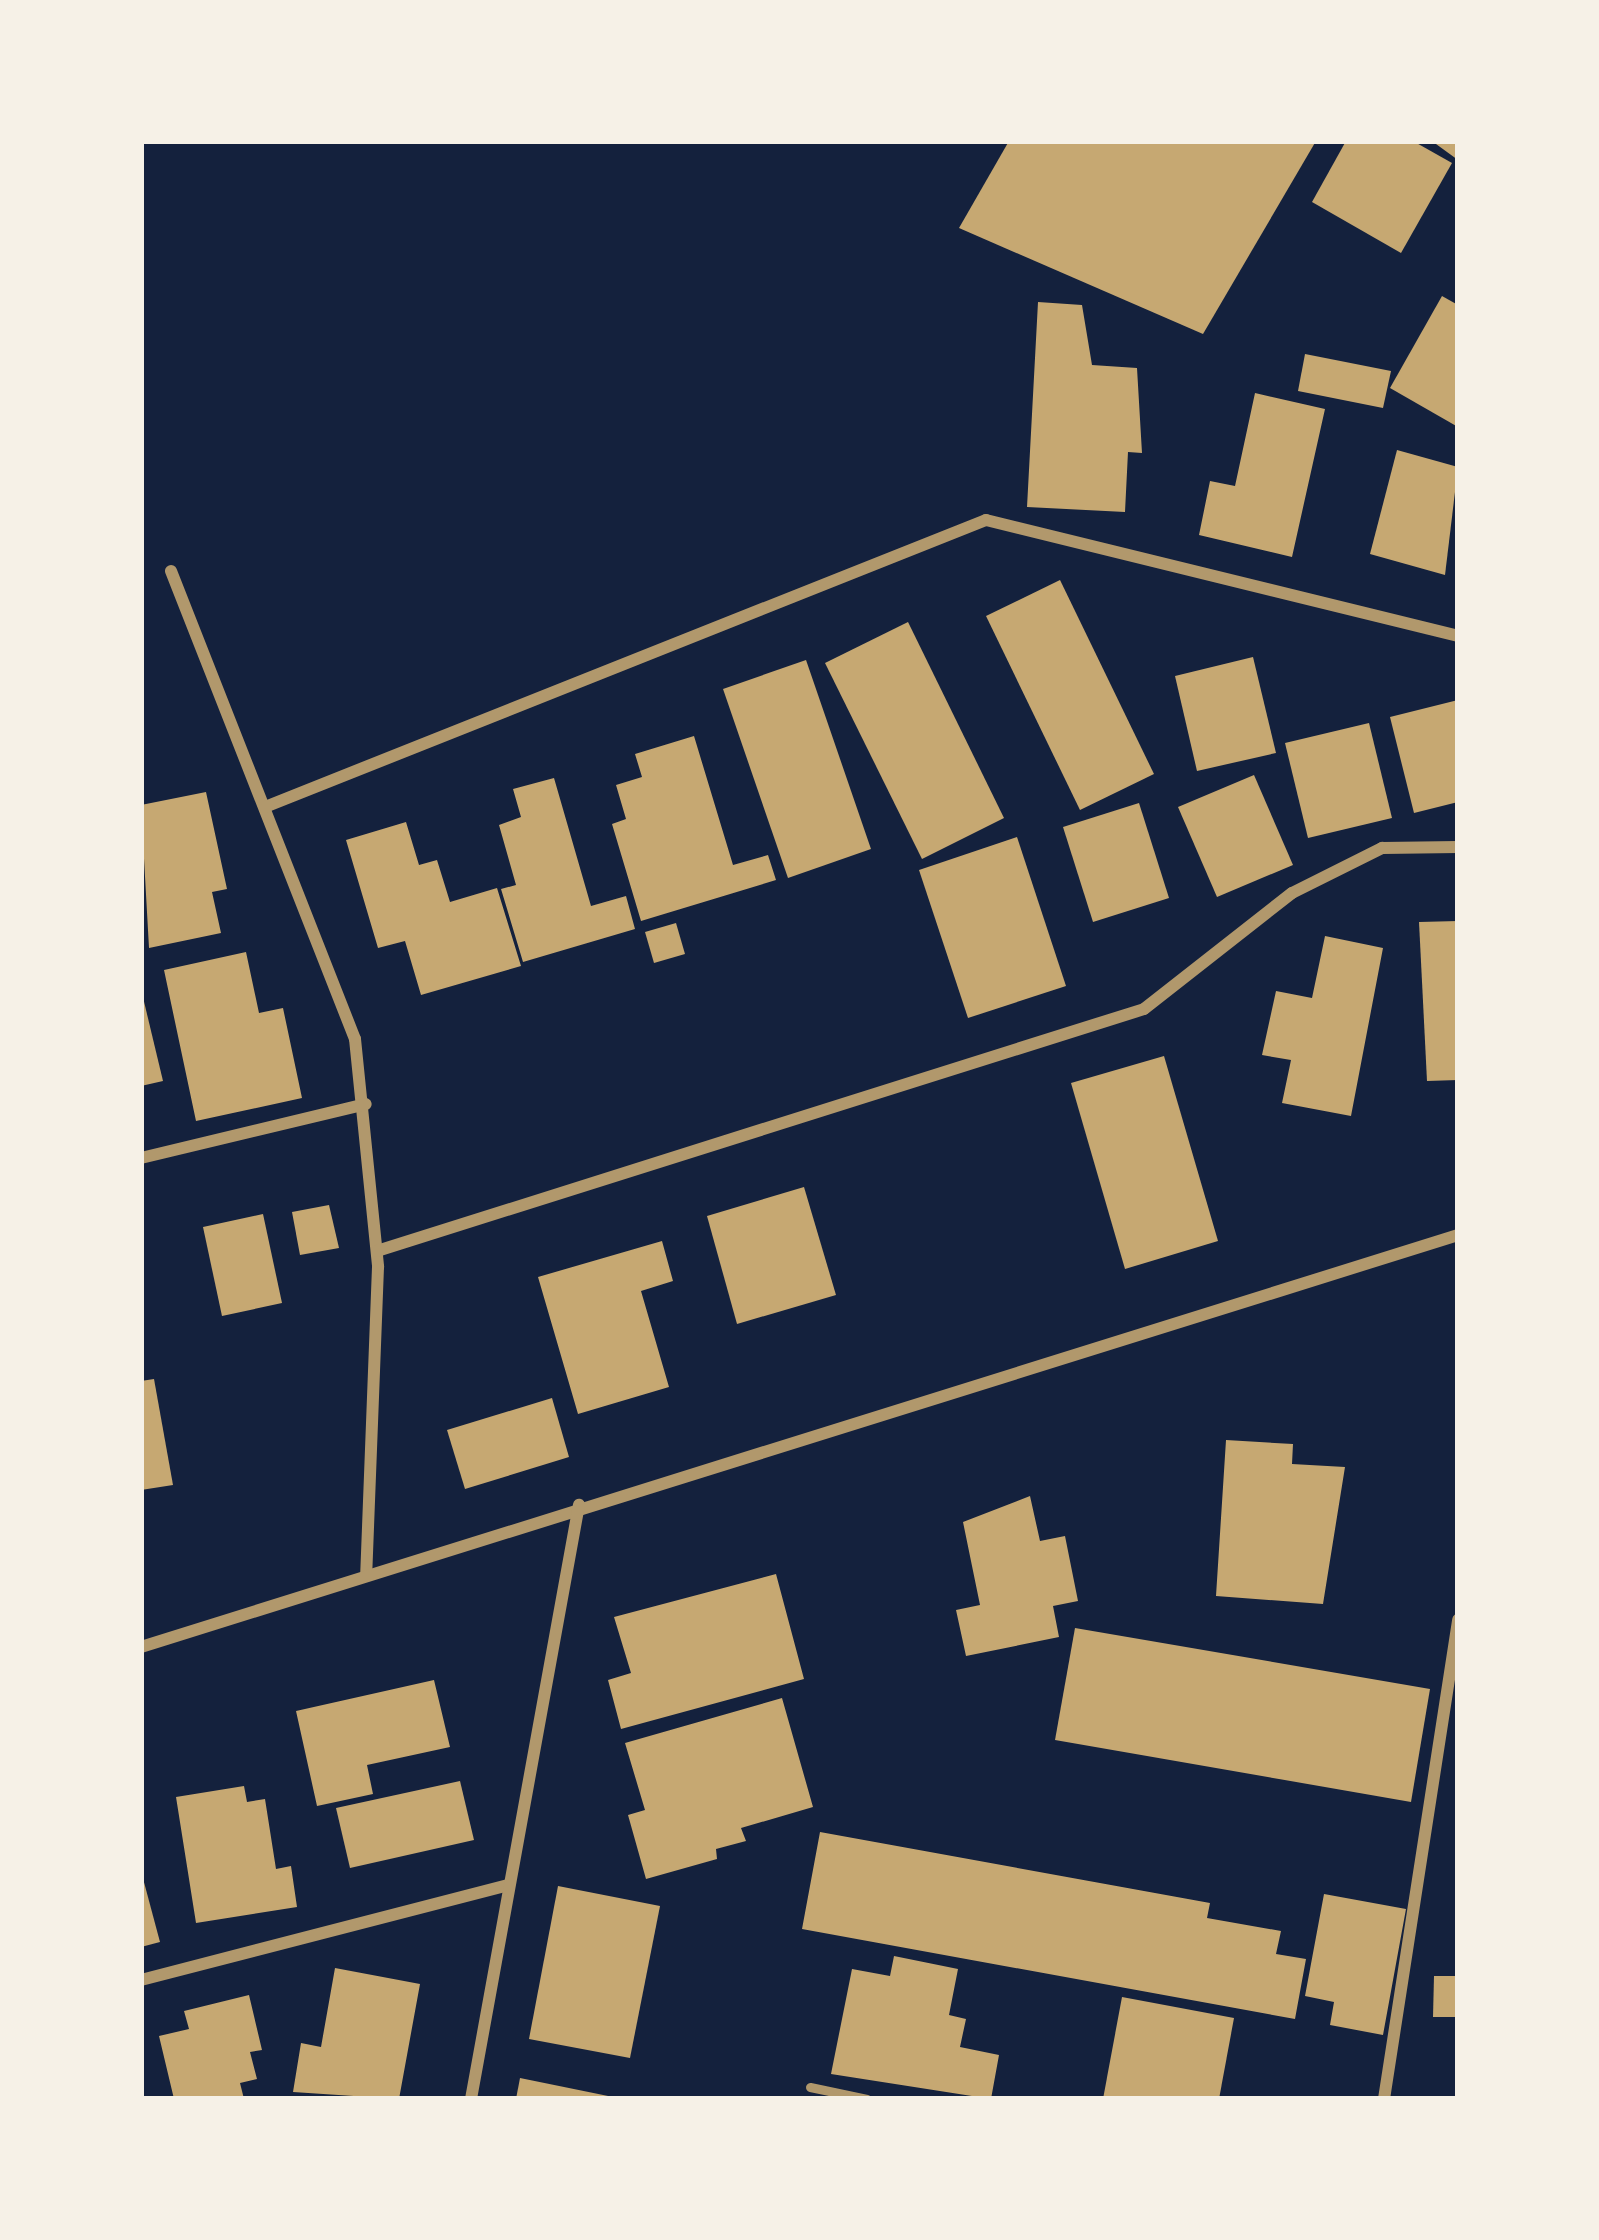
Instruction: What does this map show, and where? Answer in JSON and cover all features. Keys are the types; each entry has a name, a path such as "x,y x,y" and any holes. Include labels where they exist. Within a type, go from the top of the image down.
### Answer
{"street":[{"path":"265,807 986,520 1458,636"},
{"path":"172,571 356,1039 366,1104 376,1251 366,1576"},
{"path":"376,1251 1144,1009 1292,892 1382,848 1458,847"},
{"path":"141,1158 366,1104"},
{"path":"141,1647 579,1505 1458,1235"},
{"path":"471,2099 579,1505"},
{"path":"1384,2099 1458,1620"},
{"path":"141,1980 508,1885"}],"lane":[{"path":"810,2087 867,2099"}],"building":[{"path":"1009,141 1316,141 1203,334 959,228"},
{"path":"1346,141 1413,141 1452,163 1401,253 1312,202"},
{"path":"1458,141 1458,160 1436,144"},
{"path":"1442,296 1458,305 1458,427 1390,388"},
{"path":"1038,302 1082,305 1092,365 1137,368 1142,453 1128,452 1125,512 1027,507"},
{"path":"1305,354 1391,371 1383,408 1298,391"},
{"path":"1255,393 1325,409 1292,557 1199,535 1210,481 1235,486"},
{"path":"1397,450 1458,467 1445,575 1370,554"},
{"path":"1060,580 1154,774 1080,810 986,616"},
{"path":"908,622 1004,818 922,859 825,663"},
{"path":"1253,657 1276,753 1197,771 1175,676"},
{"path":"806,660 871,849 788,878 723,689"},
{"path":"1458,700 1458,802 1414,813 1390,717"},
{"path":"1369,723 1392,818 1308,838 1285,743"},
{"path":"694,736 733,865 768,855 776,880 641,921 612,824 626,819 616,785 642,777 635,754"},
{"path":"1254,775 1293,865 1217,897 1178,807"},
{"path":"554,778 591,906 626,896 635,929 523,962 501,889 516,885 499,825 521,817 513,789"},
{"path":"206,792 227,889 212,892 221,933 149,948 141,805"},
{"path":"1139,803 1169,898 1093,922 1063,827"},
{"path":"406,822 419,865 437,860 450,902 497,888 521,966 421,995 405,941 378,948 346,840"},
{"path":"1017,837 1066,986 968,1018 919,870"},
{"path":"1458,921 1458,1080 1427,1081 1419,922"},
{"path":"676,923 685,954 654,963 645,932"},
{"path":"1325,936 1383,948 1351,1116 1282,1103 1291,1060 1262,1055 1276,991 1312,998"},
{"path":"246,952 259,1013 283,1008 302,1098 196,1121 164,970"},
{"path":"141,989 163,1081 141,1086"},
{"path":"1164,1056 1218,1241 1125,1269 1071,1083"},
{"path":"804,1187 836,1295 737,1324 707,1216"},
{"path":"329,1205 339,1248 300,1255 292,1212"},
{"path":"263,1214 282,1303 222,1316 203,1227"},
{"path":"662,1241 673,1281 641,1291 669,1387 578,1414 538,1277"},
{"path":"154,1379 173,1485 141,1490 141,1381"},
{"path":"552,1398 569,1457 465,1489 447,1430"},
{"path":"1226,1440 1293,1444 1292,1464 1345,1467 1323,1604 1216,1596"},
{"path":"1030,1496 1040,1541 1065,1536 1078,1601 1053,1606 1059,1637 966,1656 956,1610 980,1605 963,1522"},
{"path":"776,1574 804,1679 621,1729 608,1680 631,1673 614,1617"},
{"path":"1075,1628 1430,1689 1411,1802 1055,1740"},
{"path":"434,1680 450,1747 367,1765 373,1794 317,1806 296,1711"},
{"path":"782,1698 813,1807 741,1828 746,1841 716,1849 717,1859 646,1879 628,1815 645,1810 625,1743"},
{"path":"460,1781 474,1840 350,1868 336,1808"},
{"path":"244,1786 247,1802 265,1799 276,1869 291,1866 297,1907 196,1923 176,1797"},
{"path":"820,1832 1210,1903 1207,1918 1281,1931 1276,1954 1306,1959 1295,2019 802,1929"},
{"path":"141,1871 160,1942 141,1947"},
{"path":"558,1886 660,1906 630,2058 529,2039"},
{"path":"1324,1894 1406,1909 1383,2035 1330,2025 1334,2002 1305,1996"},
{"path":"894,1956 958,1969 949,2015 966,2019 960,2047 999,2055 991,2099 831,2074 852,1969 890,1976"},
{"path":"335,1968 420,1984 399,2099 293,2092 301,2043 321,2047"},
{"path":"1434,1976 1458,1976 1458,2017 1433,2017"},
{"path":"249,1995 262,2050 250,2052 257,2079 240,2083 244,2099 174,2099 159,2036 189,2029 184,2011"},
{"path":"1122,1997 1234,2018 1219,2099 1103,2099"},
{"path":"520,2078 613,2097 613,2099 516,2099"}]}
